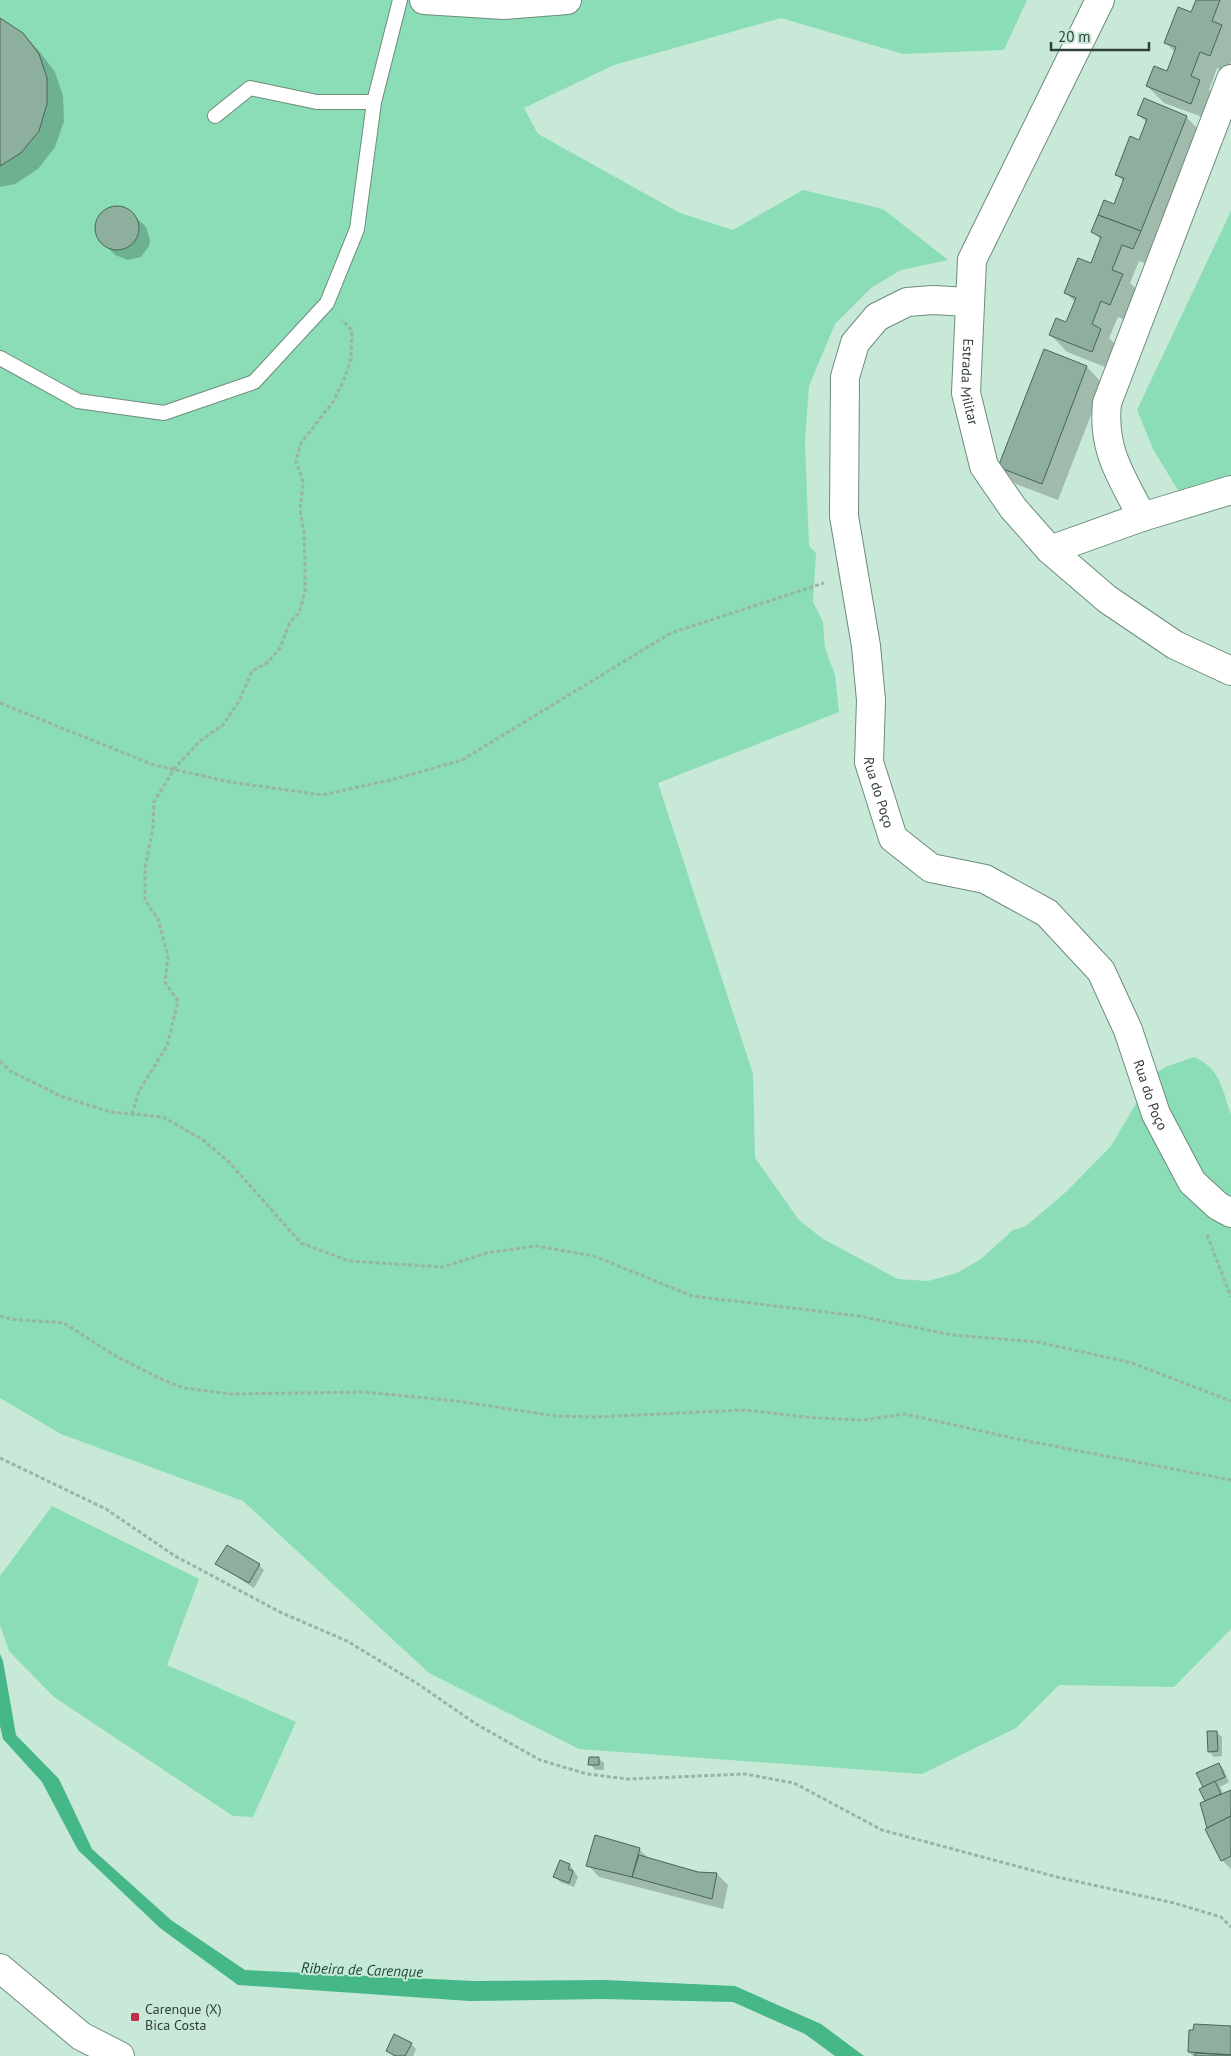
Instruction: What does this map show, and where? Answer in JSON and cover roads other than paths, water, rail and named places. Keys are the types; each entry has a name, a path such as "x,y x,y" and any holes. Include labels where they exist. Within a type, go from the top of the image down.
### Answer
{"street":[{"path":"424,0 504,5 566,0"},
{"name":"Estrada Militar","path":"1100,0 972,260 966,393 984,466 1013,508 1050,550 1107,599 1168,640 1231,671"},
{"path":"1142,517 1111,456 1106,437 1107,403 1231,79"},
{"name":"Rua do Poço","path":"969,302 933,300 907,302 877,317 855,343 845,377 843,433 844,516 866,646 870,700 869,762 893,838 931,868 985,879 1047,913 1102,971 1128,1030 1156,1114 1192,1182 1221,1206"},
{"path":"1050,550 1142,517 1231,490"},
{"path":"0,1968 80,2036 120,2056"}],"lane":[{"path":"0,358 78,401 164,413 254,382 326,303 357,229 374,102 400,0"},
{"path":"215,116 250,88 317,102 374,102"}],"place":[{"name":"Carenque (X) Bica Costa","path":"135,2017"}],"water label":[{"name":"Ribeira de Carenque","path":"362,1970"}]}
